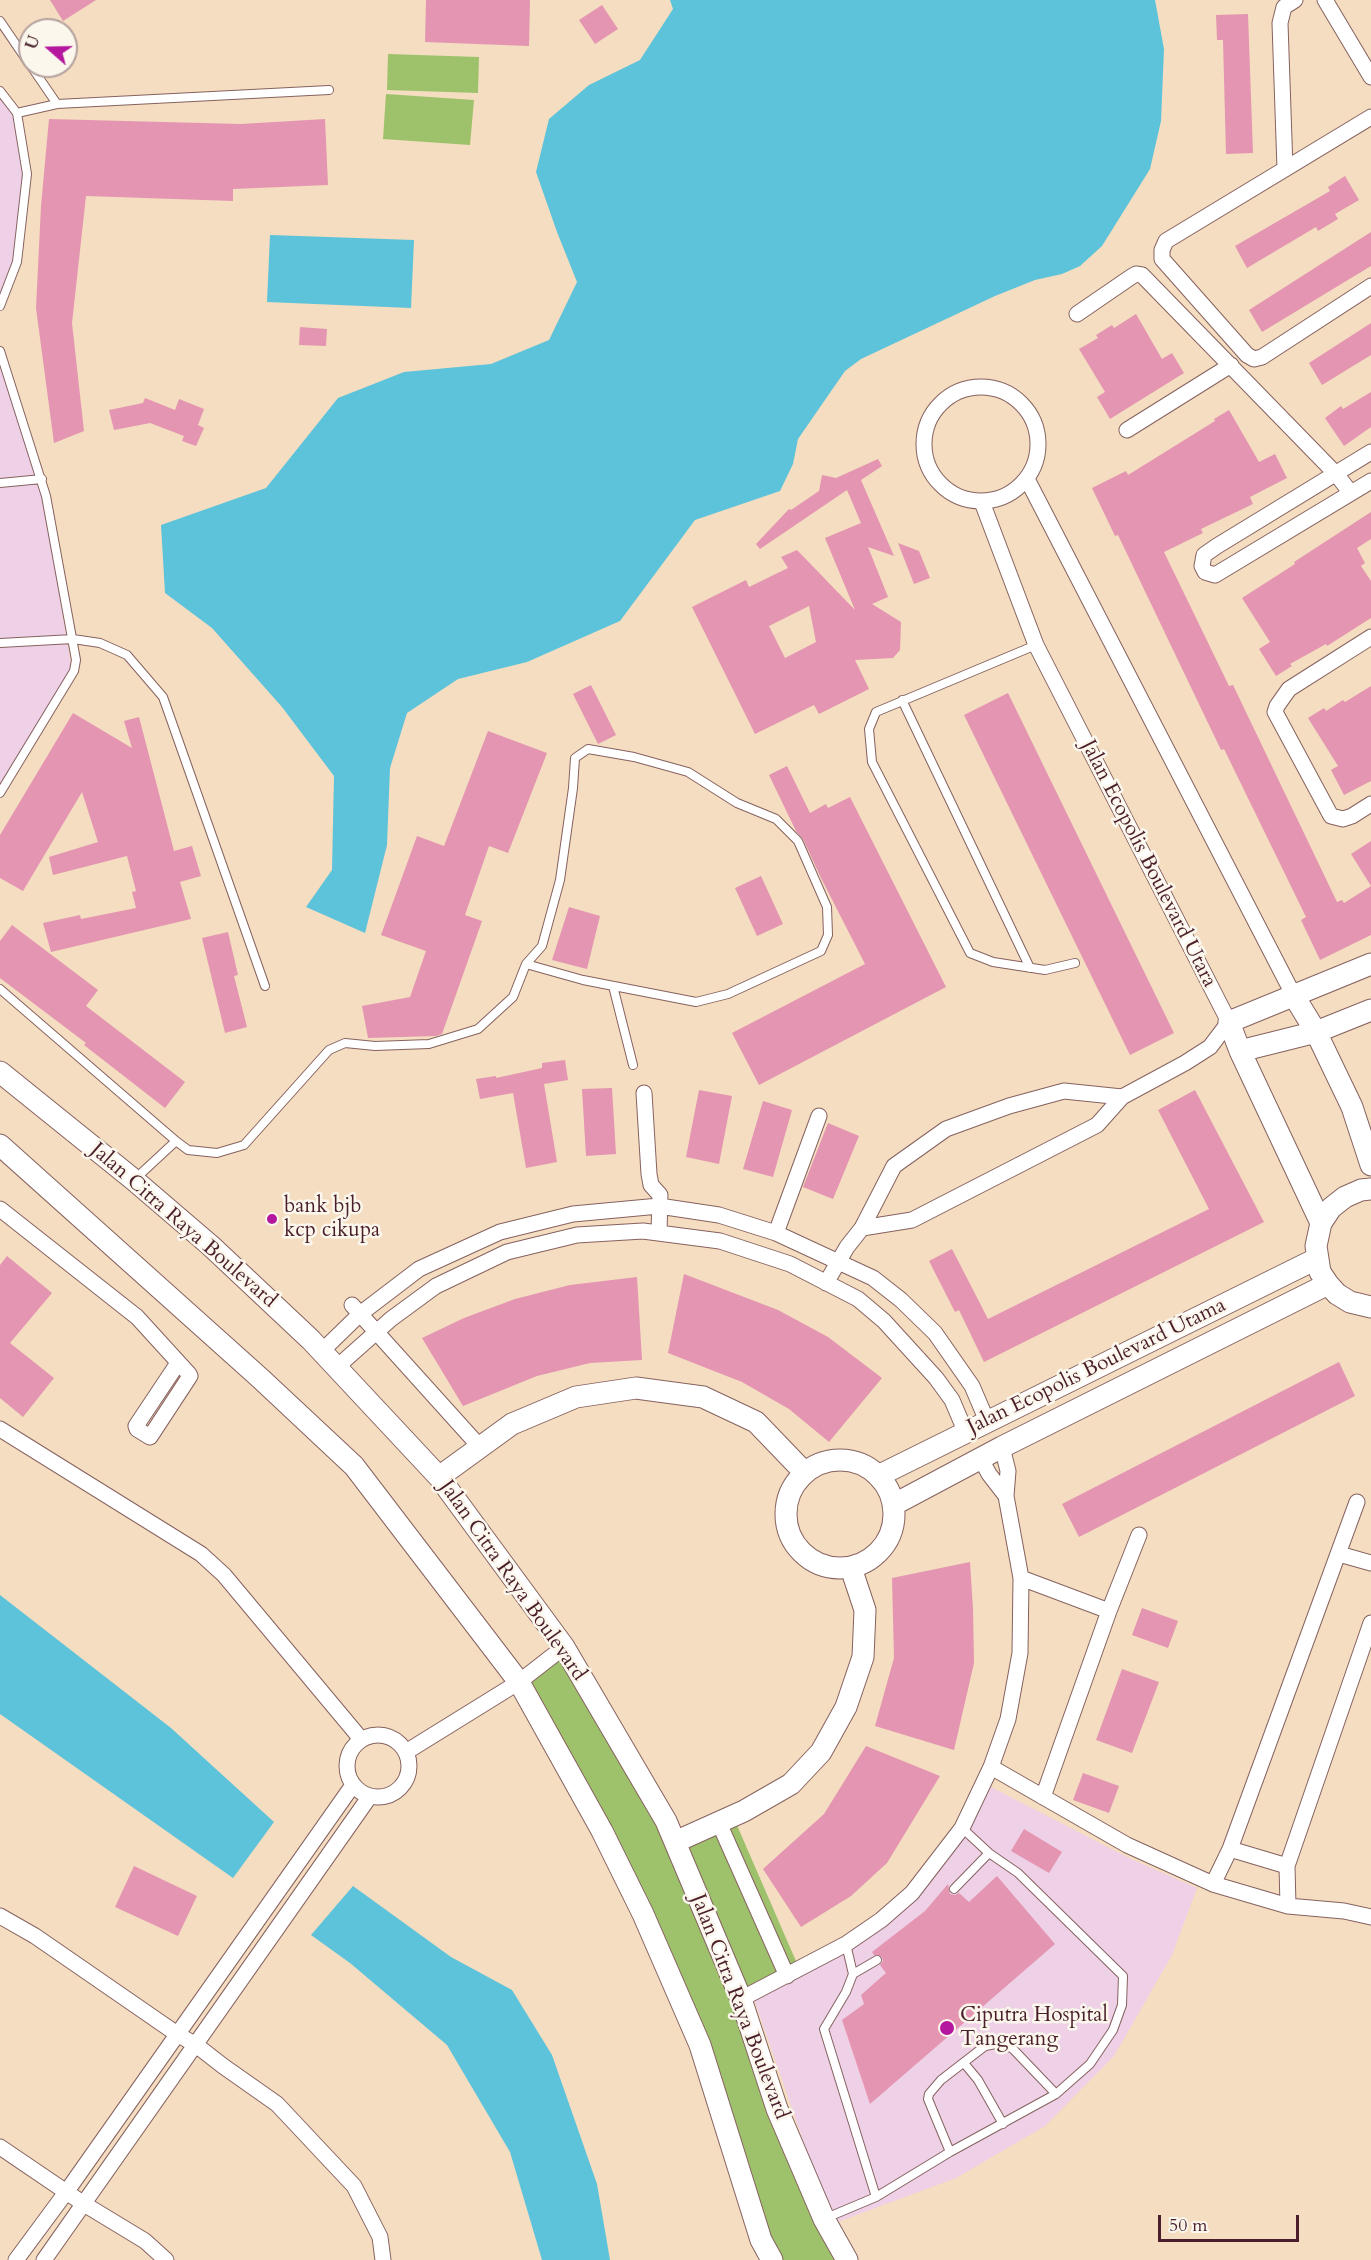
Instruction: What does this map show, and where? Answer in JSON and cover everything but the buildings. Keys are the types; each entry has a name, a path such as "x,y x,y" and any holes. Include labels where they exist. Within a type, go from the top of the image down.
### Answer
{"street":[{"path":"1285,169 1280,23 1284,7 1295,0"},
{"path":"1325,0 1371,77"},
{"path":"1371,117 1166,241 1162,249 1162,259 1247,355 1254,359 1262,357 1371,286"},
{"path":"1077,314 1131,277 1136,274 1142,275 1336,474 1351,493"},
{"path":"1127,430 1231,365"},
{"path":"969,387 997,388 1021,401 1036,425 1038,453 1027,479 1007,495 982,502 955,495 934,477 924,450 927,423 944,399 969,387"},
{"path":"1371,452 1203,555 1202,566 1205,572 1215,575 1371,481"},
{"path":"1027,479 1294,996 1316,1032 1352,1107 1371,1165"},
{"name":"Jalan Ecopolis Boulevard Utara","path":"982,502 1036,645 1229,1022 1240,1051 1321,1223"},
{"path":"1371,637 1289,689 1275,712 1331,816 1342,819 1352,816 1371,804"},
{"path":"862,1228 912,1220 1097,1125 1122,1097 1210,1047 1229,1022 1371,964"},
{"path":"1210,1047 1240,1051 1316,1032 1371,1010"},
{"name":"Jalan Citra Raya Boulevard","path":"0,1072 134,1180 210,1246 322,1351 439,1477 564,1647 666,1821 741,1999 777,2109 824,2219 847,2260"},
{"path":"826,1282 862,1228 894,1166 946,1129 1009,1106 1064,1091 1122,1097"},
{"path":"644,1093 649,1174 651,1185 660,1195 659,1233"},
{"path":"776,1233 819,1116"},
{"path":"0,1145 252,1370 354,1466 519,1682 602,1832 644,1914 700,2045 761,2240 772,2260"},
{"path":"1371,1189 1361,1190 1345,1197 1331,1208 1321,1223 1316,1240 1316,1259 1320,1272 1328,1284 1337,1294 1350,1302 1371,1307"},
{"path":"322,1351 356,1310 419,1269 500,1232 573,1214 659,1206 719,1215 776,1233 839,1260 873,1278 901,1300 935,1333 972,1386 987,1421"},
{"path":"0,1209 137,1317 178,1363"},
{"path":"337,1367 376,1332 436,1286 507,1252 576,1235 643,1231 720,1241 790,1264 858,1299 884,1321 916,1354 952,1400 966,1433"},
{"name":"Jalan Ecopolis Boulevard Utama","path":"878,1476 1316,1259"},
{"name":"Jalan Ecopolis Boulevard Utama","path":"893,1505 1002,1447 1328,1284"},
{"path":"356,1310 480,1447"},
{"path":"439,1477 512,1424 576,1396 636,1388 703,1397 756,1422 805,1473"},
{"path":"0,1429 201,1554 224,1575 361,1739"},
{"path":"741,1999 846,1944 881,1920 912,1893 962,1828 992,1767 1008,1719 1020,1653 1021,1578 1006,1496 1008,1471 1002,1447"},
{"path":"981,1459 1006,1496"},
{"path":"838,1460 855,1462 872,1470 884,1482 893,1505 891,1534 882,1549 868,1561 851,1568 833,1569 816,1564 801,1553 791,1539 786,1521 786,1503 793,1486 805,1473 820,1463 838,1460"},
{"path":"1213,1884 1230,1849 1358,1502"},
{"path":"1043,1797 1108,1611 1139,1535"},
{"path":"1339,1554 1371,1563"},
{"path":"675,1842 719,1823 791,1784 821,1752 846,1707 863,1657 865,1610 851,1568"},
{"path":"1021,1578 1108,1611"},
{"path":"1288,1906 1287,1866 1371,1623"},
{"path":"406,1752 519,1682 564,1647"},
{"path":"381,1734 400,1743 406,1752 408,1772 405,1781 390,1795 370,1796 361,1792 348,1776 346,1765 348,1755 361,1739 381,1734"},
{"path":"992,1767 1127,1845 1213,1884 1288,1906 1344,1911 1371,1917"},
{"path":"16,2260 353,1785"},
{"path":"44,2260 370,1796"},
{"path":"719,1823 787,1976"},
{"path":"1230,1849 1287,1866"},
{"path":"0,1916 35,1936 177,2034 196,2044 223,2066 278,2104 354,2186 380,2237 383,2260"},
{"path":"0,2147 84,2204 145,2241 166,2260"}],"lane":[{"path":"0,21 18,47"},
{"path":"39,78 57,104"},
{"path":"17,114 57,104 329,90"},
{"path":"0,91 17,114 27,174 17,262 0,306"},
{"path":"0,351 42,479 76,660 74,671 0,793"},
{"path":"0,483 42,479"},
{"path":"0,643 73,639 100,644 127,655 163,697 265,986"},
{"path":"1036,645 876,712 869,729 872,762 970,953 993,963 1045,970 1075,963"},
{"path":"902,700 1030,968"},
{"path":"0,989 176,1141 188,1150 217,1153 244,1145 329,1050 345,1043 375,1046 429,1044 478,1029 513,997 526,964 542,946 560,880 575,758 588,749 634,756 688,772 737,803 776,819 798,841 827,907 828,935 821,951 728,994 696,1002 583,980 526,964"},
{"path":"613,986 633,1065"},
{"path":"134,1180 176,1141"},
{"path":"824,2219 876,2197 950,2152 1056,2094 1090,2064 1113,2030 1122,2005 1123,1976 1018,1873 989,1853 962,1828"},
{"path":"954,1889 989,1853"},
{"path":"846,1944 853,1974 846,1992 824,2029 876,2197"},
{"path":"853,1974 877,1960"},
{"path":"950,2152 928,2099 929,2094 941,2080 985,2046 1002,2043 1013,2049 1056,2094"},
{"path":"964,2063 978,2080 1003,2124"}],"shaded area":[{"path":"0,94 16,116 25,174 16,261 0,301"},
{"path":"0,357 40,480 72,671 0,798"},
{"name":"Ciputra Hospital Tangerang","path":"991,1787 1129,1858 1197,1888 1172,1955 1114,2056 1045,2126 956,2178 832,2224 754,1999 866,1937 959,1841"}],"green space":[{"path":"388,54 479,57 478,93 387,90"},
{"path":"386,94 474,100 470,145 383,139"},
{"path":"565,1645 665,1822 843,2260 773,2260 643,1914 520,1683"},
{"path":"736,1823 799,1968 742,1995 677,1843"}],"water":[{"path":"670,0 1155,0 1164,49 1161,121 1150,169 1102,246 1080,266 995,296 861,359 845,371 798,439 793,464 780,491 695,520 620,621 527,662 458,679 407,713 390,768 387,845 365,933 306,907 332,870 334,776 282,707 212,628 165,593 161,525 266,488 338,398 404,372 491,364 549,340 577,282 536,172 549,119 589,85 640,60 673,9"},
{"path":"270,235 414,240 411,308 267,302"},
{"path":"0,1595 171,1728 274,1822 233,1878 0,1714"},
{"path":"353,1886 451,1957 512,1990 552,2055 597,2184 610,2260 542,2260 510,2152 447,2045 350,1963 311,1935"}],"place":[{"name":"bank bjb kcp cikupa","path":"272,1219"},
{"name":"Ciputra Hospital Tangerang","path":"947,2028"}]}
